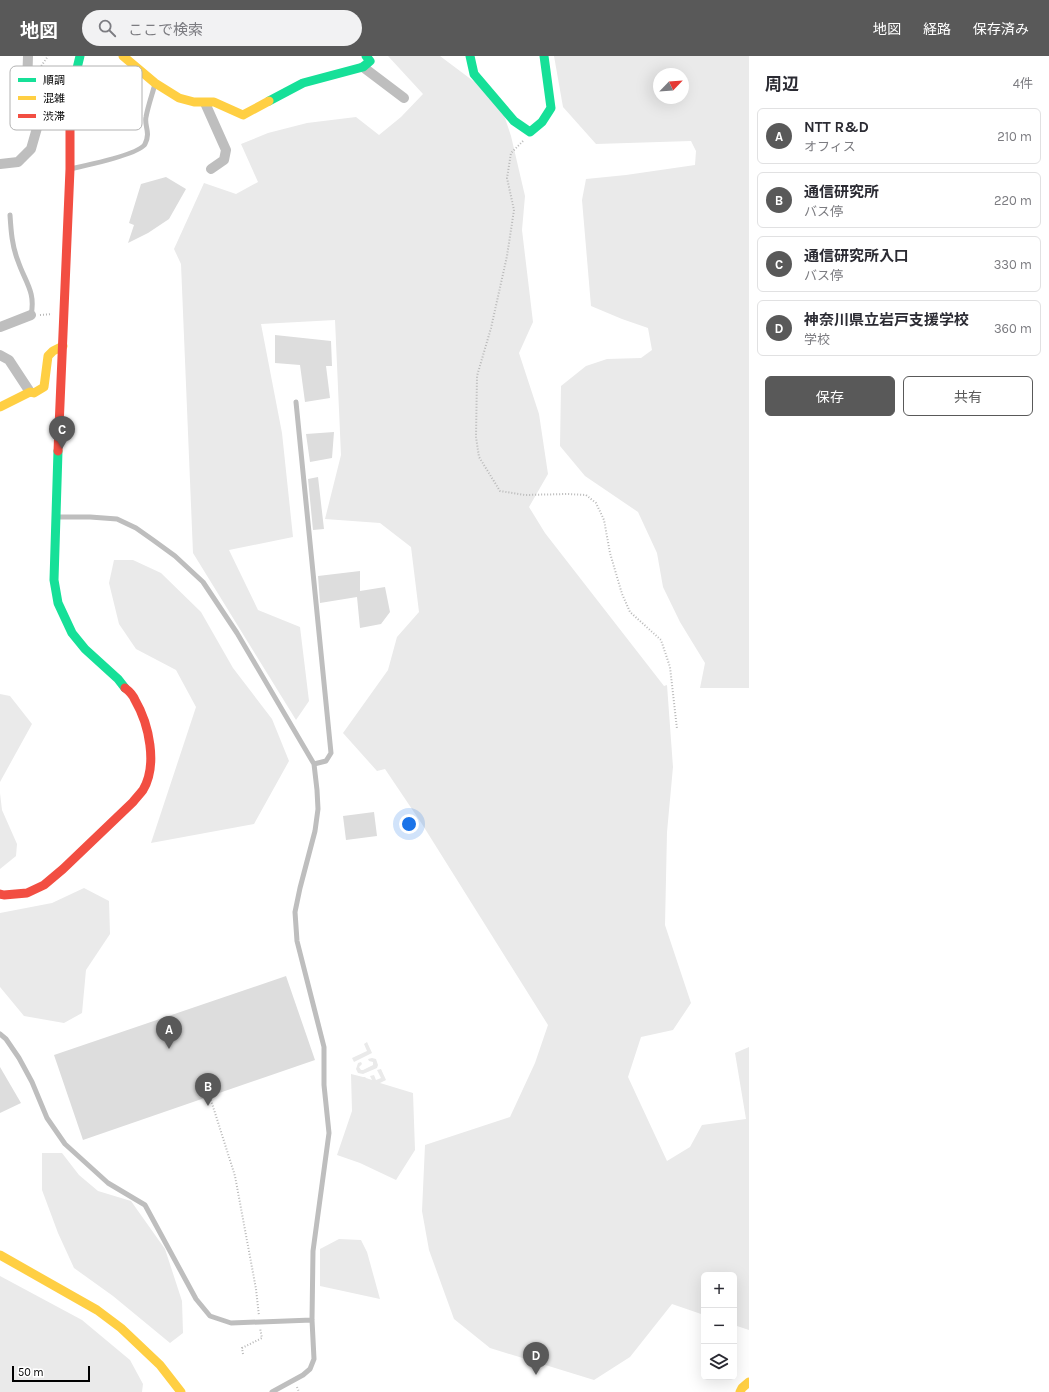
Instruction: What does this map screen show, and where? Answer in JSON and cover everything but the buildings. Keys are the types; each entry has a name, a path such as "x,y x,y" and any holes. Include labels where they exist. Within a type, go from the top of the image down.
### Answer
{"street":[{"path":"28,56 28,66"},
{"path":"77,66 80,56"},
{"path":"123,56 135,66"},
{"path":"142,72 155,83 179,98 194,102 214,102 244,115 303,83 363,67 370,61 366,56"},
{"path":"470,56 474,74 514,121 530,132 542,122 551,108 544,56"},
{"path":"363,67 404,98"},
{"path":"205,103 226,150 224,160 211,169"},
{"path":"0,164 18,162 31,149 36,130"},
{"path":"0,894 27,893 44,885 63,869 133,802 143,790 149,775 151,760 150,744 144,722 135,699 118,679 85,649 72,633 58,603 54,580 55,517 65,312 70,130"},
{"path":"0,327 31,315"},
{"path":"0,407 30,392 34,393 44,387 48,356 53,351 63,346"},
{"path":"0,355 9,360 30,392"},
{"path":"0,1255 97,1310 122,1328 160,1365 181,1392"},
{"path":"740,1392 749,1382"}],"lane":[{"path":"70,169 100,163 121,155 135,152 145,145 148,131 145,119 155,83"},
{"path":"10,215 12,239 18,261 34,304 31,315"},
{"path":"296,402 331,753 326,761 314,764"},
{"path":"55,517 90,516 118,518 136,528 175,556 203,582 237,633 314,764 318,790 318,809 295,912 297,941 324,1047 324,1085 329,1133 313,1251 312,1320 314,1359 310,1369 292,1382 272,1392"},
{"path":"0,1034 6,1039 19,1058 32,1082 47,1118 65,1144 108,1183 144,1205 196,1299 210,1316 231,1323 312,1320"}],"path":[{"path":"530,132 511,153 507,178 514,210 507,256 491,328 477,376 476,437 479,457 500,491 525,495 586,495 596,503 604,520 610,553 622,594 630,612 661,640 670,666 677,729"},
{"path":"31,315 65,312"},
{"path":"210,1097 235,1176 256,1289 262,1338 242,1348 243,1354"}],"shaded area":[{"path":"388,56 440,56 476,83 502,109 511,136 525,196 522,230 533,322 519,353 539,414 548,474 529,507 545,533 664,686 667,685 673,767 667,832 665,925 691,1003 673,1030 641,1037 628,1077 667,1161 690,1147 702,1125 746,1119 735,1053 749,1047 749,1330 737,1326 737,1272 701,1272 701,1314 672,1304 630,1357 594,1380 490,1348 454,1319 429,1250 422,1211 425,1145 510,1117 535,1063 548,1025 422,824 385,769 377,771 343,733 388,670 397,637 419,612 411,547 380,523 325,519 341,455 335,320 261,324 282,433 293,537 229,550 258,610 300,627 309,701 296,720 193,553 181,264 174,249 204,183 236,194 258,182 241,144 268,133 307,123 356,117 379,135 401,117 423,94"},
{"path":"554,56 749,56 749,688 700,688 705,663 680,622 663,587 657,553 638,512 585,476 560,446 561,386 586,366 607,359 641,358 652,350 648,328 591,306 582,200 586,179 695,165 696,151 691,141 596,144 563,107"},
{"path":"114,560 133,560 161,573 201,612 233,668 272,719 289,761 254,824 151,843 196,707 176,670 136,649 119,624 109,583"},
{"path":"0,694 10,696 32,724 0,782"},
{"path":"0,793 2,810 17,844 16,856 0,869"},
{"path":"84,888 109,901 110,934 86,970 82,1013 64,1023 24,1016 0,987 0,913 52,903"},
{"path":"367,1042 372,1053 354,1062 352,1058 367,1051 364,1044"},
{"path":"368,1059 376,1059 378,1065 377,1068 363,1074 358,1073 356,1069 358,1063 361,1062 362,1064 359,1067 363,1070 373,1065 373,1062 369,1061"},
{"path":"381,1069 386,1080 380,1083 413,1093 415,1150 396,1180 360,1163 337,1155 352,1111 351,1074 372,1080 370,1076 374,1075 376,1080 381,1078 377,1070"},
{"path":"42,1153 62,1153 79,1175 98,1191 131,1201 165,1249 182,1301 183,1333 170,1343 113,1296 74,1268 58,1233 42,1190"},
{"path":"339,1239 361,1240 367,1252 380,1299 320,1286 320,1249"},
{"path":"0,1276 82,1320 130,1360 143,1384 142,1392 0,1392"}],"traffic: fast":[{"path":"78,66 80,56"},
{"path":"269,101 303,83 363,67 370,61 366,56"},
{"path":"470,56 474,74 514,121 530,132 542,122 551,108 544,56"},
{"path":"58,451 54,580 58,603 72,633 85,649 118,679 125,688"}],"traffic: slow":[{"path":"123,56 135,66"},
{"path":"142,72 155,83 179,98 194,102 214,102 243,115 269,101"},
{"path":"0,407 30,392 34,393 44,387 48,356 53,351 63,346"},
{"path":"0,1255 97,1310 121,1328 160,1365 181,1392"},
{"path":"740,1392 749,1382"}],"traffic: jam":[{"path":"58,451 70,169 70,130"},
{"path":"0,894 27,893 44,885 63,869 133,802 143,790 148,780 150,769 151,757 148,732 133,696 125,688"}],"place":[{"name":"通信研究所入口","path":"62,449"},
{"name":"NTT R&D","path":"169,1049"},
{"name":"通信研究所","path":"208,1106"},
{"name":"神奈川県立岩戸支援学校","path":"536,1375"}]}
